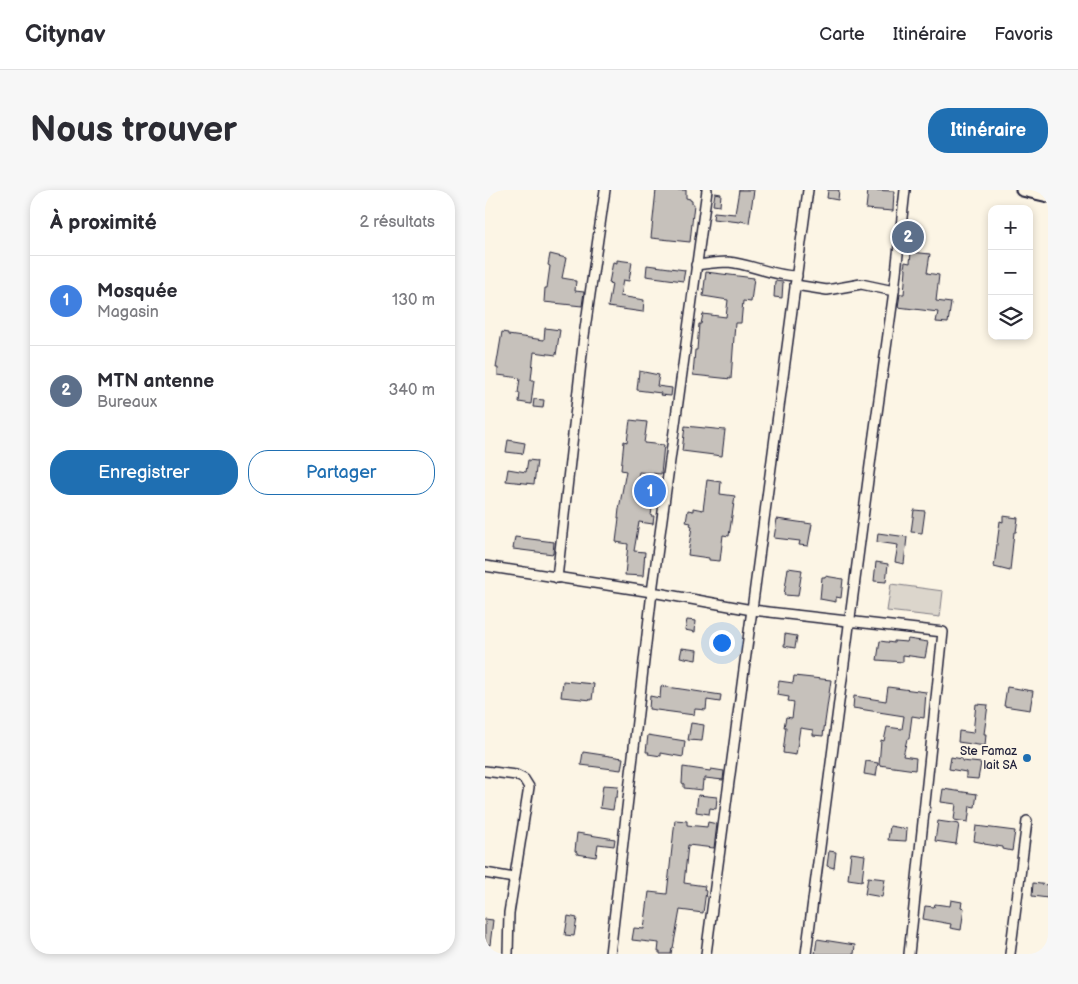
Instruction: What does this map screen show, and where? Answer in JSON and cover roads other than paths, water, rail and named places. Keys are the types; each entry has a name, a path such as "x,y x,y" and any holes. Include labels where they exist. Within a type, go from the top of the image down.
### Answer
{"street":[{"path":"557,578 584,336 605,190"},
{"path":"610,954 652,592 707,190"},
{"path":"706,954 808,190"},
{"path":"806,954 894,291 905,190"},
{"path":"1022,190 1048,196"},
{"path":"696,265 727,262 741,264 827,290 861,284 894,291"},
{"path":"485,566 652,592 752,610 943,632 909,954"},
{"path":"485,771 516,775 524,779 529,787 509,913 507,954"},
{"path":"1010,954 1027,821"},
{"path":"485,873 514,878"}],"place":[{"name":"MTN antenne","path":"908,237"},
{"name":"Mosquée","path":"650,491"},
{"name":"Ste Famaz lait SA","path":"1027,758"}]}
